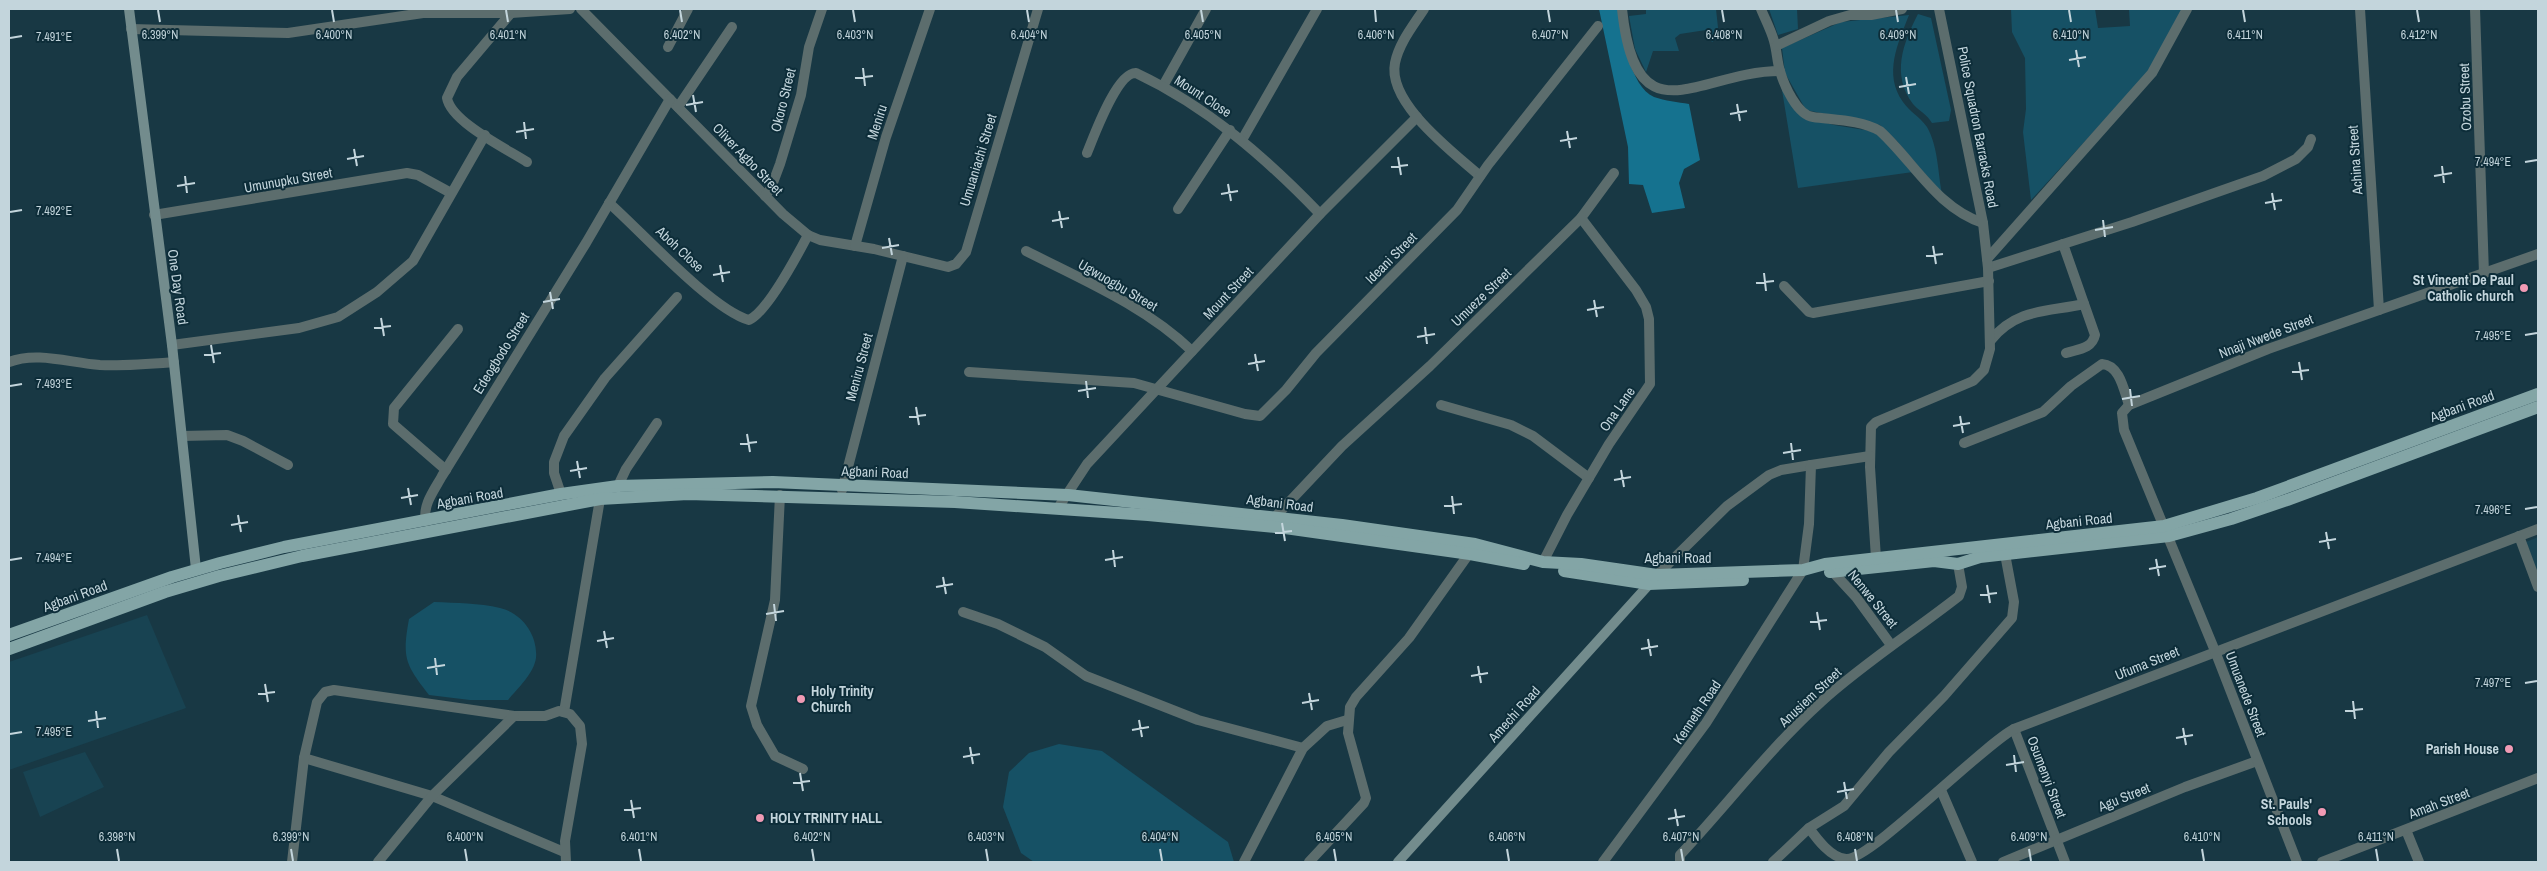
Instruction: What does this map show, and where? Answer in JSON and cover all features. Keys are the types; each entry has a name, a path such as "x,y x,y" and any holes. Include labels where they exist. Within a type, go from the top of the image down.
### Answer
{"main road":[{"name":"One Day Road","path":"129,9 172,345 196,569"},
{"name":"Agbani Road","path":"1801,572 1825,564 1876,558 2167,531 2538,394"},
{"name":"Agbani Road","path":"9,648 197,582 302,556 600,499 688,494 780,495 842,491 1068,495 1275,517 1653,580 1711,583 1801,572 1832,572 1934,561 1958,564 1980,556 2167,531 2231,519 2538,407"},
{"name":"Agbani Road","path":"9,635 196,569 284,547 561,494 618,486 773,482 842,491 1284,528 1472,549 1543,562 1581,564 1653,580"},
{"name":"Amechi Road","path":"1398,862 1653,580"}],"street":[{"path":"132,29 288,33 424,13 512,13 570,9"},
{"name":"Oliver Agbo Street","path":"581,9 795,226 808,235 828,242 903,256"},
{"path":"668,47 688,9"},
{"name":"Okoro Street","path":"765,196 771,188 780,164 801,95 809,47 822,9"},
{"name":"Meniru","path":"855,246 886,137 930,9"},
{"name":"Umuaniachi Street","path":"903,256 948,267 956,264 966,252 1038,9"},
{"path":"1163,86 1206,9"},
{"path":"1242,140 1317,9"},
{"path":"1424,9 1403,44 1394,69 1400,95 1417,117 1480,176"},
{"path":"1622,9 1625,35 1636,67 1644,79 1653,87 1665,91 1689,89 1762,72 1780,71"},
{"name":"Police Squadron Barracks Road","path":"1761,9 1776,46 1780,71 1797,106 1807,116 1866,125 1880,131 1946,204 1970,219 1983,223 1939,9"},
{"path":"1776,46 1834,19 1902,9"},
{"path":"1988,263 2152,73 2186,9"},
{"name":"Achina Street","path":"2360,9 2379,310"},
{"name":"Ozobu Street","path":"2475,9 2484,274"},
{"path":"512,13 460,73 448,92 448,103 461,119 527,162"},
{"path":"678,107 732,26"},
{"name":"Ideani Street","path":"1155,390 1245,414 1258,416 1262,414 1286,390 1316,353 1456,210 1480,176 1598,26"},
{"name":"Mount Close","path":"1087,153 1108,105 1128,75 1136,73 1163,86 1230,130 1320,214"},
{"name":"Edeogbodo Street","path":"426,521 427,506 446,470 670,98"},
{"name":"Mount Street","path":"1058,508 1087,464 1320,214 1417,117"},
{"path":"1178,208 1230,130"},
{"path":"172,345 299,328 338,317 377,292 413,261 485,135"},
{"path":"1988,263 2063,244 2224,190 2278,169 2303,153 2311,139"},
{"name":"Umunupku Street","path":"154,215 407,173 418,175 451,193"},
{"name":"Umueze Street","path":"1275,517 1342,446 1430,366 1581,218 1614,173"},
{"name":"Aboh Close","path":"609,202 701,288 733,312 748,320 757,316 808,235"},
{"name":"Ona Lane","path":"1543,562 1589,478 1636,404 1649,388 1649,319 1642,299 1581,218"},
{"path":"1876,558 1869,435 1873,424 1973,381 1984,370 1989,357 1991,340 1989,281 1983,223"},
{"path":"2063,244 2095,338 2087,347 2066,353"},
{"name":"Ugwuogbu Street","path":"1026,251 1106,292 1159,324 1192,351"},
{"name":"Nnaji Nwede Street","path":"2129,405 2268,349 2538,254"},
{"name":"Meniru Street","path":"842,491 903,256"},
{"path":"1784,286 1809,312 1813,313 1989,281"},
{"path":"561,494 554,472 554,462 564,436 605,378 677,298"},
{"path":"1991,340 2005,326 2032,313 2084,304"},
{"path":"446,470 393,424 392,417 394,408 458,329"},
{"path":"9,362 34,356 100,365 128,366 174,362"},
{"path":"1964,443 2043,412 2071,386 2102,364 2109,364 2117,371 2129,405 2122,414 2124,430 2167,531"},
{"path":"968,372 1103,379 1134,383 1155,390"},
{"path":"1441,405 1510,425 1532,436 1589,478"},
{"path":"618,486 626,469 657,423"},
{"path":"182,436 226,435 243,441 288,465"},
{"path":"1653,580 1727,506 1769,474 1782,470 1870,456"},
{"path":"1801,572 1809,524 1811,465"},
{"path":"780,495 775,600 751,706 757,725 775,756 803,769"},
{"path":"564,712 600,499"},
{"name":"Ufuma Street","path":"1809,828 1834,854 1844,859 1853,858 1870,849 1941,790 1980,753 2014,729 2538,529"},
{"name":"Umuanede Street","path":"2167,531 2297,862"},
{"path":"2519,536 2538,588"},
{"path":"1309,862 1364,803 1366,798 1348,733 1350,707 1356,697 1409,638 1472,549"},
{"path":"1773,862 1809,828 1844,806 1889,752 1944,696 2012,618 2014,602 2005,554"},
{"name":"Anusiem Street","path":"1680,862 1680,855 1753,772 1821,702 1891,645 1959,596 1962,587 1958,564"},
{"path":"196,569 197,582"},
{"name":"Kenneth Road","path":"1603,862 1706,723 1801,572"},
{"name":"Nenwe Street","path":"1832,572 1856,597 1891,645"},
{"path":"964,612 998,624 1045,647 1086,676 1198,720 1303,748"},
{"path":"292,862 304,758 317,702 329,690 514,716 545,716 564,712 577,721 582,744 565,857 432,796 304,758"},
{"path":"378,862 432,796 514,716"},
{"path":"1244,862 1303,748 1327,726 1348,720"},
{"name":"Osumenyi Street","path":"2014,729 2065,862"},
{"name":"Agu Street","path":"2003,862 2185,787 2257,761"},
{"name":"Amah Street","path":"2322,862 2538,778"},
{"path":"1941,790 1972,862"},
{"path":"2406,830 2419,862"}],"shaded area":[{"path":"1599,9 1619,9 1628,58 1639,82 1646,91 1654,97 1689,104 1700,160 1684,169 1679,183 1685,208 1652,213 1643,185 1629,184 1628,147"},
{"path":"1646,9 1716,9 1719,37 1712,42 1706,30 1680,34 1675,38 1679,51 1653,51 1646,72 1635,49 1629,16 1646,14"},
{"path":"1769,9 1797,9 1798,29 1778,35"},
{"path":"2011,9 2095,9 2098,28 2130,26 2129,9 2183,9 2153,67 2031,200 2023,132 2026,109 2025,58 2012,32"},
{"path":"1918,14 1931,18 1951,110 1949,121 1932,123 1913,104 1902,82 1901,70 1904,48"},
{"path":"1909,15 1894,58 1894,81 1903,102 1924,123 1931,134 1936,151 1942,194 1897,141 1880,125 1806,110 1785,73 1782,48 1841,22"},
{"path":"1781,84 1803,117 1834,125 1871,131 1885,139 1913,172 1798,188"},
{"path":"2538,537 2538,574 2526,542"},
{"path":"434,602 476,604 500,608 515,615 527,626 536,649 535,664 525,680 508,700 470,700 429,695 410,668 407,660 406,643 409,619"},
{"path":"147,615 186,708 9,770 9,662"},
{"path":"1059,744 1102,751 1228,842 1234,862 1034,862 1021,853 1003,807 1009,772 1029,753"},
{"path":"85,752 104,787 40,817 23,772"}],"place":[{"name":"St Vincent De Paul Catholic church","path":"2524,288"},
{"name":"Holy Trinity Church","path":"801,699"},
{"name":"Parish House","path":"2509,749"},
{"name":"St. Pauls' Schools","path":"2322,812"},
{"name":"HOLY TRINITY HALL","path":"760,818"}]}
